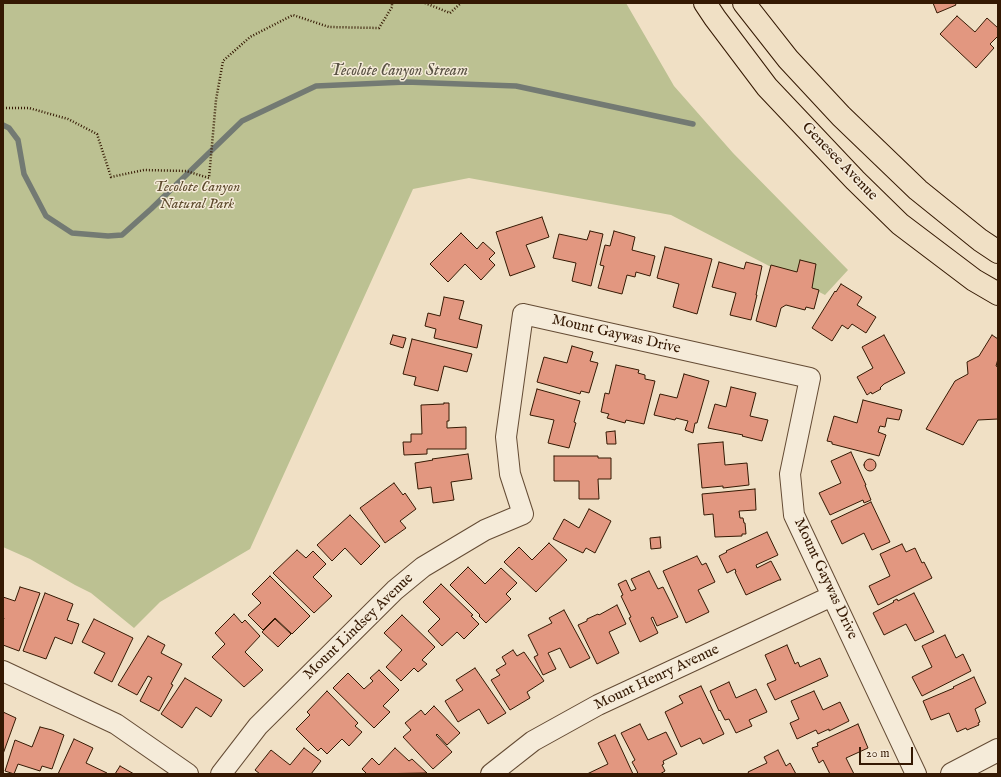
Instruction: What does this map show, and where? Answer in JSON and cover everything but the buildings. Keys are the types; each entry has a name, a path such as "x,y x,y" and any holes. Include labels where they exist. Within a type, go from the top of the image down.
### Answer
{"main road":[{"name":"Genesee Avenue","path":"705,3 767,87 855,180 900,224 974,280 998,294"},
{"path":"744,3 788,59 841,116 918,190 980,240 998,252"}],"street":[{"name":"Mount Gaywas Drive","path":"523,514 510,474 506,438 523,314 810,378 790,474 794,515 916,774"},
{"name":"Mount Lindsey Avenue","path":"221,774 258,726 395,590 423,567 485,530 523,514"},
{"name":"Mount Henry Avenue","path":"491,774 533,741 598,705 832,596"},
{"path":"3,671 116,724 188,774"},
{"path":"952,774 998,750"}],"path":[{"path":"3,108 29,108 68,119 97,134 111,177 144,170 186,171 209,178 216,100 223,61 250,37 293,15 329,27 379,28 392,7 392,3"},
{"path":"425,3 450,13 461,3"}],"green space":[{"name":"Tecolote Canyon Natural Park","path":"3,3 626,3 674,86 733,153 848,270 825,295 671,215 469,178 413,189 250,549 160,602 134,628 91,593 30,559 3,547"}],"waterway":[{"name":"Tecolote Canyon Stream","path":"3,125 9,128 18,140 24,174 46,216 72,233 108,236 122,235 242,121 316,86 406,82 516,86 693,124"}]}
